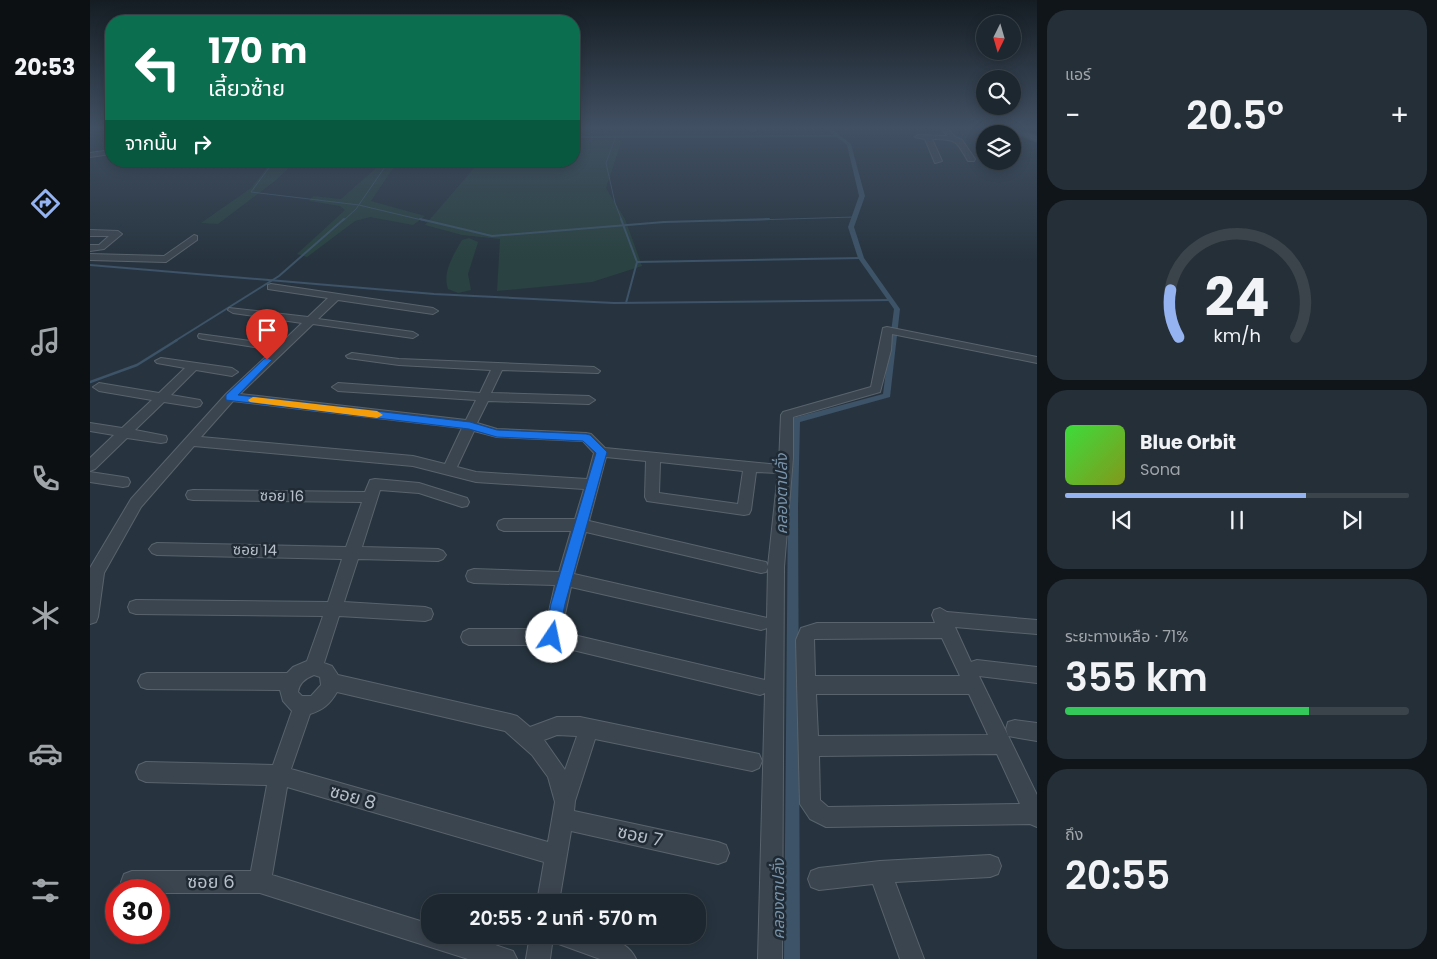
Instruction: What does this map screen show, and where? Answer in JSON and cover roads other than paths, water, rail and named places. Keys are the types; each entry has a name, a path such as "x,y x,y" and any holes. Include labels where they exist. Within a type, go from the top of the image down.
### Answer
{"street":[{"path":"90,233 118,234 100,247 90,248"},
{"path":"90,257 166,259 194,238"},
{"path":"271,287 433,311"},
{"path":"90,617 96,572 136,503 230,397 279,348 335,297"},
{"path":"233,310 413,334"},
{"path":"770,959 776,567 786,458 787,416 876,390 885,350 886,331 1037,360"},
{"path":"203,336 279,348"},
{"path":"352,356 399,362 594,371"},
{"path":"160,361 232,372"},
{"path":"90,466 194,366"},
{"path":"449,469 498,367"},
{"path":"99,387 196,403"},
{"path":"338,387 483,397 589,400"},
{"path":"230,397 470,425 497,433 586,438 602,452 775,469"},
{"path":"90,427 161,439"},
{"path":"191,441 413,461 476,477 592,484"},
{"path":"552,637 565,580 602,452"},
{"path":"653,457 652,497 744,510 750,466"},
{"path":"90,477 123,482"},
{"path":"314,667 375,484 419,488 462,502"},
{"name":"ซอย 16","path":"193,495 370,498"},
{"path":"504,525 581,525 761,566"},
{"name":"ซอย 14","path":"157,548 438,555"},
{"path":"474,576 565,580 761,623"},
{"path":"136,607 333,609 425,614"},
{"path":"943,621 975,676 1002,744 1036,815 826,817 817,812 810,804 805,637 812,632 943,621 1037,627"},
{"path":"469,636 552,637 760,686"},
{"path":"314,667 322,668 328,672 331,682 324,696 318,702 303,706 296,704 289,695 291,682 297,674 314,667"},
{"path":"807,685 975,676 1037,675"},
{"path":"147,681 291,682"},
{"path":"331,682 510,723 539,748 556,772 563,811"},
{"path":"260,882 279,775 303,706"},
{"path":"528,739 547,727 567,724 752,761"},
{"path":"549,894 563,811 589,728"},
{"path":"1015,729 1037,732"},
{"path":"809,746 1002,744"},
{"name":"ซอย 8","path":"146,772 279,775 556,855"},
{"name":"ซอย 7","path":"563,811 718,853"},
{"path":"819,879 880,872 990,866"},
{"path":"880,872 912,959"},
{"name":"ซอย 6","path":"170,882 260,882 506,959"},
{"path":"538,959 540,944"},
{"path":"590,944 617,953 624,959"}],"waterway":[{"path":"266,172 251,192 359,205"},
{"path":"359,205 382,172"},
{"path":"608,172 615,203 622,221"},
{"name":"คลองตาปลั่ง","path":"792,959 793,506 796,420 887,395 897,309 861,258 851,227 862,196 856,172"},
{"path":"343,221 359,205"},
{"path":"359,205 426,221"},
{"path":"721,221 855,217"},
{"path":"272,280 344,219"},
{"path":"420,219 492,236 623,225"},
{"path":"621,219 623,225"},
{"path":"623,225 664,222 769,219"},
{"path":"623,225 637,262"},
{"path":"637,262 861,258"},
{"path":"626,303 637,262"},
{"path":"90,265 272,280"},
{"path":"175,341 272,280"},
{"path":"272,280 434,294 626,303"},
{"path":"626,303 891,300"},
{"path":"90,382 137,365 177,340"}]}
